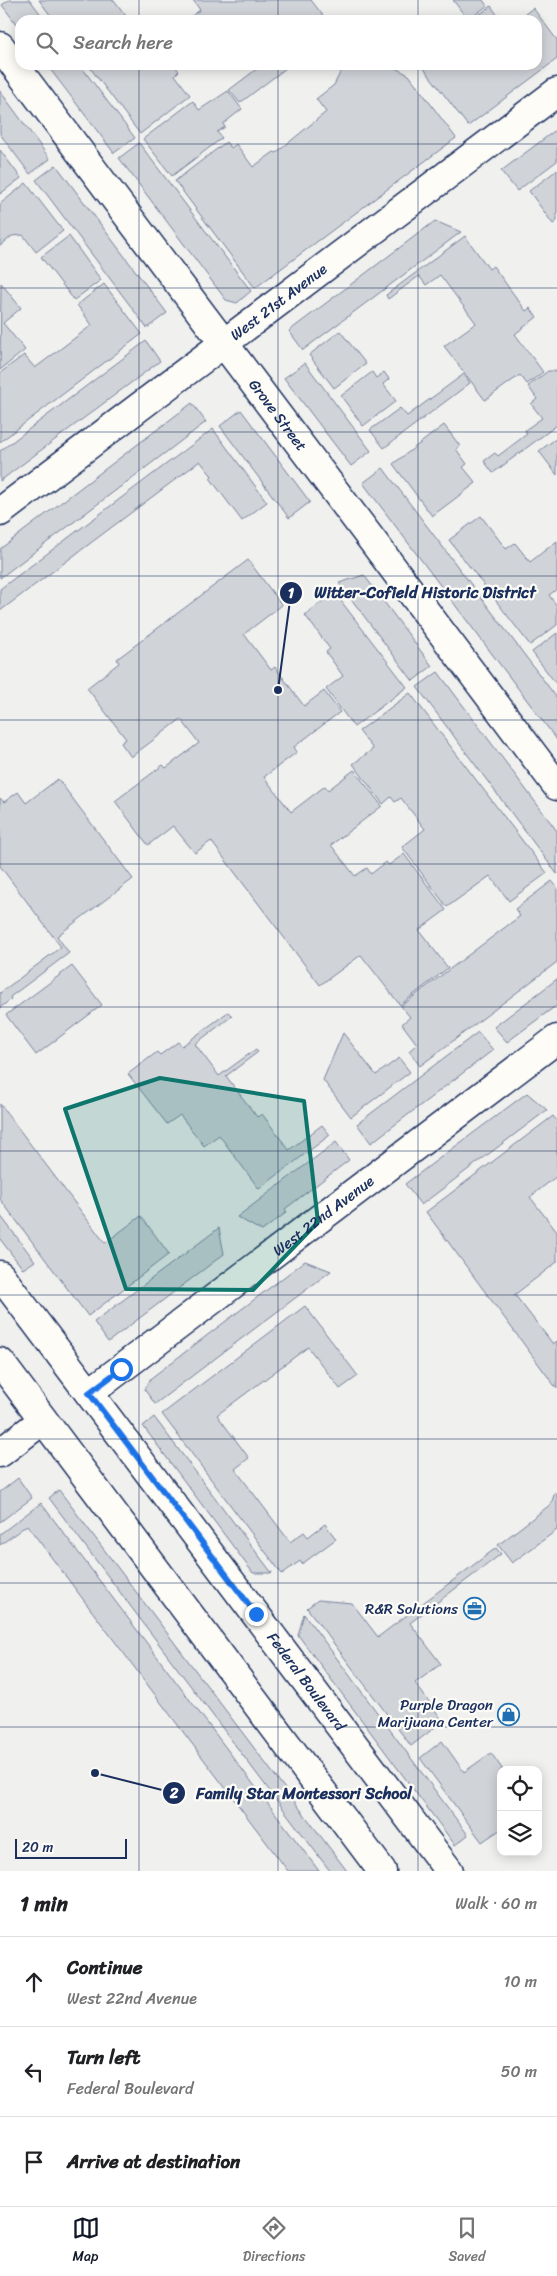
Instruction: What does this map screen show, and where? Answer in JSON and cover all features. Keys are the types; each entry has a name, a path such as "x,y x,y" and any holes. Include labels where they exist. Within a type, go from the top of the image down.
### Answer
{"street":[{"name":"Grove Street","path":"0,46 15,66"},
{"name":"Grove Street","path":"18,70 557,786"},
{"name":"West 21st Avenue","path":"0,512 557,92"},
{"name":"West 22nd Avenue","path":"89,1393 557,1038"},
{"name":"Federal Boulevard","path":"0,1275 449,1871"},
{"path":"0,1362 382,1871"},
{"path":"0,1453 44,1420"}],"highlighted area":[{"path":"160,1078 304,1101 318,1222 253,1290 126,1289 65,1109"}],"shaded area":[{"path":"9,0 30,0 41,15 15,15 15,22 2,5"},
{"path":"39,0 114,0 125,15 50,15"},
{"path":"193,0 311,0 322,15 193,15 200,10"},
{"path":"453,0 483,0 487,6 475,15 464,15"},
{"path":"491,6 497,15 479,15"},
{"path":"533,8 538,15 524,15"},
{"path":"542,20 557,40 557,59 468,126 425,70 542,70"},
{"path":"51,70 84,70 135,138 114,153"},
{"path":"92,70 179,71 175,75 190,95 140,134"},
{"path":"255,70 283,70 240,103 229,90"},
{"path":"342,70 399,70 409,75 456,138 255,288 175,181 226,142 231,148 236,144 253,167 274,152 276,153 326,112 316,99 334,85"},
{"path":"0,91 50,159 30,174 0,134"},
{"path":"228,91 242,109 223,124 225,127 217,132 222,138 172,176 143,139 193,101 199,110"},
{"path":"557,129 557,161 517,191 501,171"},
{"path":"139,143 251,291 237,303 226,300 119,158"},
{"path":"0,150 21,178 0,194"},
{"path":"56,165 167,313 147,328 36,180"},
{"path":"557,170 557,221 553,224 529,191"},
{"path":"26,183 63,231 36,252 23,235 12,236 0,246 0,204"},
{"path":"435,221 461,232 303,350 289,331"},
{"path":"69,236 101,280 74,300 41,257"},
{"path":"465,236 489,269 493,266 526,311 530,308 537,317 515,334 543,372 527,384 520,375 485,400 444,346 476,323 440,275 426,285 419,276 388,299 386,295"},
{"path":"1,283 21,308 3,323 25,350 0,370"},
{"path":"104,284 142,334 0,442 0,373 24,355 35,368 92,325 77,305"},
{"path":"340,331 366,364 334,388 309,355"},
{"path":"146,341 160,361 0,481 0,451"},
{"path":"305,363 371,451 351,466 284,378"},
{"path":"548,371 557,371 557,425 493,473 484,461 495,453 498,456 527,434 525,430 542,418 531,404 537,399 528,386"},
{"path":"372,372 376,378 384,372 389,379 383,384 396,401 363,426 341,396"},
{"path":"464,374 470,383 384,448 370,430 400,408 407,416"},
{"path":"192,403 206,422 0,578 0,549"},
{"path":"241,410 310,502 289,518 220,426"},
{"path":"444,425 460,446 456,449 467,464 463,467 476,483 432,516 393,464"},
{"path":"213,429 267,502 242,521 210,478 212,476 200,461 0,611 0,589"},
{"path":"557,438 557,475 539,451"},
{"path":"383,468 557,698 557,740 363,483"},
{"path":"481,516 506,549 515,543 530,562 557,541 557,589 549,595 557,606 557,625 530,645 449,540"},
{"path":"248,560 282,605 244,634 271,670 275,667 304,706 324,691 340,712 294,747 297,752 264,777 291,812 325,786 328,790 354,770 382,806 331,845 355,876 367,868 371,874 386,862 389,865 404,854 446,910 419,930 448,968 400,1005 361,955 320,985 211,841 195,853 173,826 148,845 115,801 163,765 166,768 199,743 181,719 131,757 121,743 126,739 87,688 119,663 117,659"},
{"path":"364,575 432,666 413,681 339,583"},
{"path":"334,592 407,687 354,727 326,689 343,676 326,652 330,649 305,615"},
{"path":"557,633 557,685 532,652"},
{"path":"438,672 557,831 557,874 417,687"},
{"path":"410,693 547,873 509,901 490,876 447,907 402,847 425,829 401,798 395,802 391,797 383,804 353,764 373,749 359,731"},
{"path":"58,779 133,879 57,936 69,953 10,997 11,999 0,1008 0,993 61,947 0,866 0,798 4,802 18,792 26,803"},
{"path":"552,881 557,887 557,962 420,1066 409,1051 417,1044 402,1024 410,1017 401,1006 520,916 515,909"},
{"path":"72,966 102,1005 36,1055 6,1015"},
{"path":"557,979 557,1005 507,1042 494,1027"},
{"path":"228,1012 232,1016 195,1044 219,1076 256,1049 258,1052 226,1076 257,1117 262,1114 289,1150 322,1125 330,1135 259,1189 219,1135 204,1146 180,1115 167,1124 128,1074 157,1052 160,1055 178,1042 182,1046"},
{"path":"478,1032 493,1050 371,1143 357,1124"},
{"path":"343,1033 376,1075 399,1058 410,1072 351,1117 323,1080"},
{"path":"527,1093 547,1110 421,1205 405,1184"},
{"path":"0,1104 105,1243 141,1216 169,1254 88,1316 0,1199"},
{"path":"553,1116 557,1121 557,1176 530,1197 557,1232 557,1262 513,1296 515,1295 553,1344 557,1341 557,1389 426,1212"},
{"path":"336,1142 349,1160 285,1209 287,1212 262,1231 237,1217"},
{"path":"0,1215 35,1261 23,1269 0,1239"},
{"path":"219,1228 224,1254 108,1342 94,1322"},
{"path":"305,1261 331,1271 155,1404 144,1389 151,1378"},
{"path":"305,1306 358,1376 340,1389 308,1347 217,1415 249,1458 235,1469 290,1542 304,1532 308,1537 325,1524 336,1539 302,1564 300,1561 282,1574 162,1414"},
{"path":"154,1417 272,1573 253,1573 143,1426"},
{"path":"18,1478 32,1498 0,1522 0,1492"},
{"path":"59,1490 347,1871 330,1871 49,1498"},
{"path":"555,1492 557,1494 557,1530 512,1563 498,1545 551,1504"},
{"path":"41,1503 319,1871 288,1871 27,1525 0,1545 0,1534"},
{"path":"496,1548 501,1554 410,1623 441,1664 415,1683 443,1721 411,1746 307,1608 318,1600 352,1603 378,1637"},
{"path":"304,1614 468,1835 455,1845 298,1635"},
{"path":"442,1741 464,1772 491,1753 500,1766 497,1766 497,1832 482,1842 420,1758"}],"place":[{"name":"Witter-Cofield Historic District","path":"278,690"},
{"name":"R&R Solutions","path":"474,1609"},
{"name":"Purple Dragon Marijuana Center","path":"509,1714"},
{"name":"Family Star Montessori School","path":"95,1773"}],"route":[{"path":"121,1369 89,1393 256,1614"}]}
